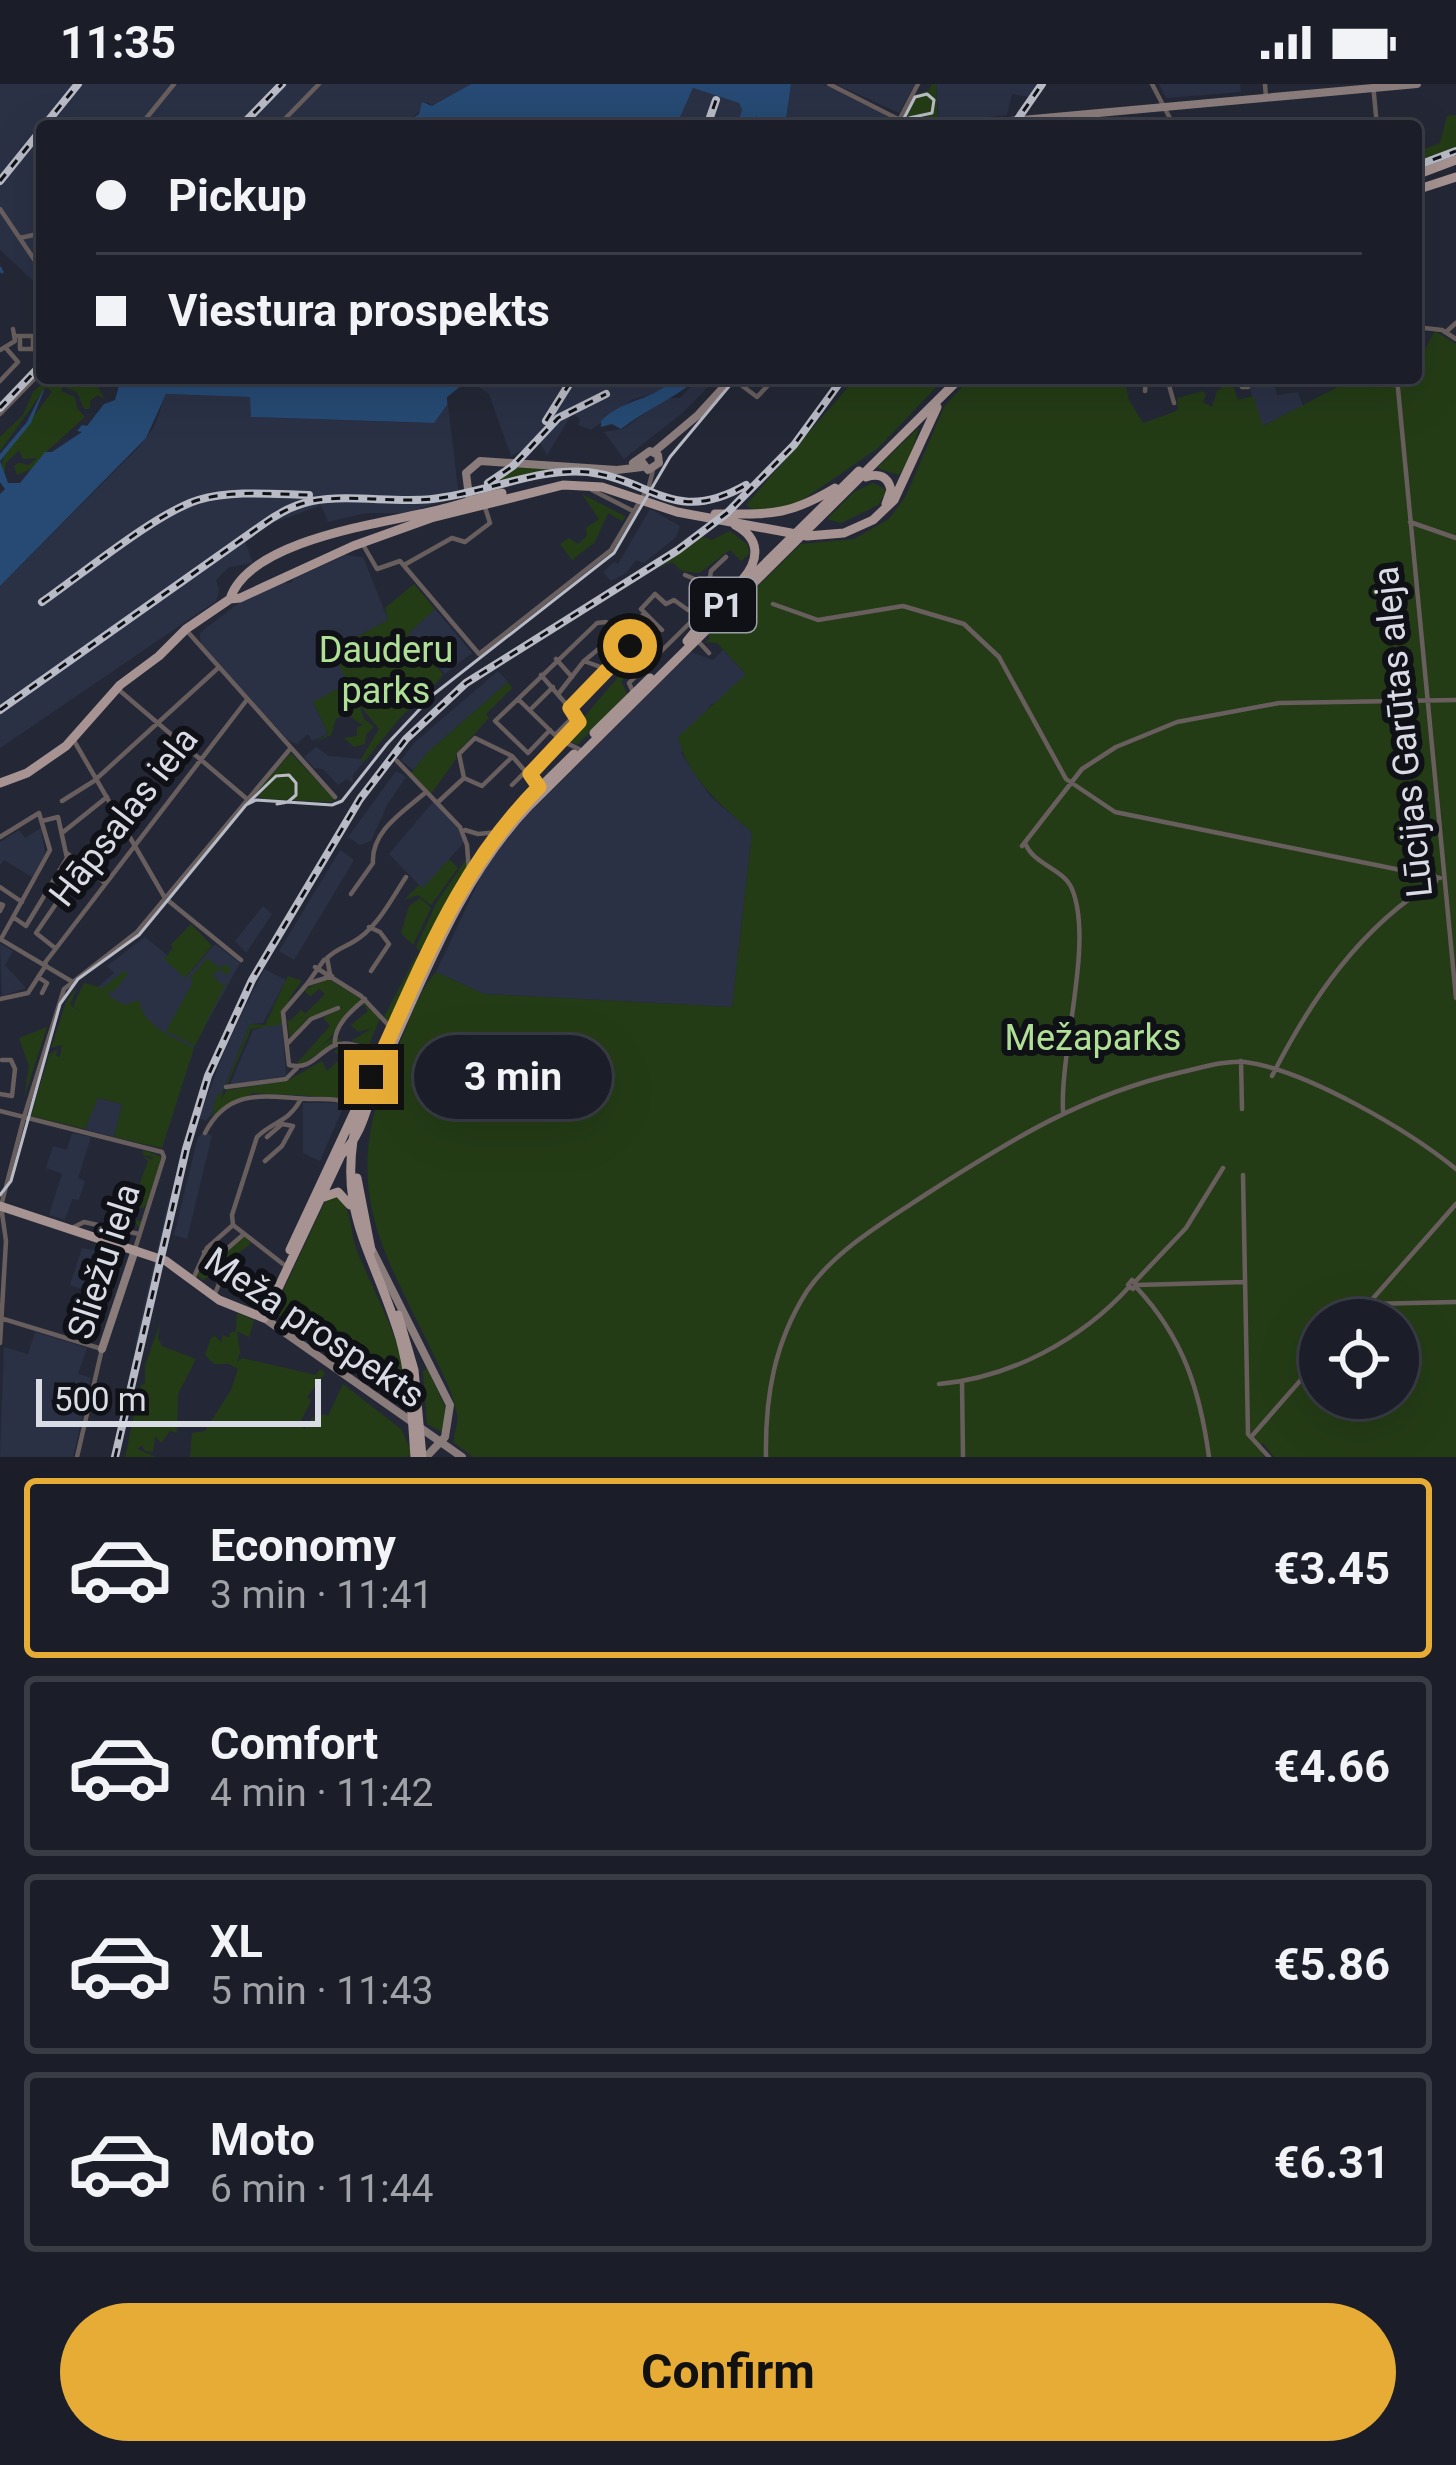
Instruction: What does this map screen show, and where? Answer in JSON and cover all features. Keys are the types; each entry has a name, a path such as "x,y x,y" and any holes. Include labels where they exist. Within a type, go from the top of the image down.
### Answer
{"main road":[{"path":"1422,173 1456,160"},
{"path":"1422,188 1456,177"},
{"name":"P1","path":"816,519 863,467 952,384"},
{"name":"P1","path":"262,1316 341,1155 360,1134 396,1032 469,872 498,832 952,384"},
{"path":"0,783 28,772 74,739 117,688 230,598 239,581 258,565 324,538 550,487 583,484 668,510 719,518 820,533 854,525 877,514 898,494 927,423 953,384"},
{"path":"719,518 762,517 807,504 863,467"},
{"path":"854,484 868,476 887,480 891,495 877,514"},
{"path":"230,598 240,598 330,556 470,504"},
{"path":"692,641 756,558 754,542 745,530 719,518"},
{"path":"324,538 330,556"},
{"name":"P1","path":"449,918 487,856 539,787 692,641"},
{"name":"P1","path":"262,1316 355,1108 396,1032"},
{"path":"359,1235 351,1186 352,1144 364,1092"},
{"path":"360,1134 356,1180 369,1244 407,1354 421,1457"},
{"path":"321,1198 332,1192 344,1195 407,1354"},
{"name":"Meža prospekts","path":"1,1206 173,1264 214,1296 262,1316"}],"street":[{"path":"145,120 174,84"},
{"path":"284,120 319,84"},
{"path":"829,84 893,120"},
{"path":"900,120 918,84"},
{"path":"1152,84 1171,120"},
{"path":"1265,84 1266,98"},
{"path":"1065,120 1417,84"},
{"path":"1373,86 1376,120"},
{"path":"0,209 36,262"},
{"path":"20,238 36,234"},
{"path":"1446,332 1456,322"},
{"path":"1422,328 1456,339"},
{"path":"0,382 18,362 2,348 16,338"},
{"path":"0,414 36,377"},
{"path":"657,455 726,384"},
{"path":"740,384 757,397 769,384"},
{"path":"1145,391 1146,384"},
{"path":"1169,384 1174,403"},
{"path":"1242,384 1248,387"},
{"name":"Lūcijas Garūtas aleja","path":"1398,384 1456,998"},
{"path":"362,543 377,569 395,560 404,565 477,653 601,560 646,489 647,452 657,455"},
{"path":"470,504 466,473 480,460 614,469 659,465 657,455"},
{"path":"404,565 449,539 465,542 485,528 494,499 522,503 579,488 635,512"},
{"path":"1408,522 1456,538"},
{"path":"685,575 704,583 726,557"},
{"path":"634,694 628,685 717,596 710,577"},
{"path":"662,630 641,609 656,594 666,604 674,600 688,610"},
{"path":"772,604 828,620 903,606 964,624 999,657 1071,784 1131,817 1441,877"},
{"path":"530,710 645,613"},
{"path":"541,675 579,722 528,753 495,721 556,659 597,623 606,622 647,665"},
{"path":"570,708 654,622"},
{"path":"186,629 330,796"},
{"path":"692,641 709,652"},
{"path":"556,659 573,677"},
{"path":"584,662 606,669"},
{"path":"62,801 96,777 217,669"},
{"path":"117,688 247,800"},
{"path":"518,699 555,735 579,748"},
{"path":"1063,1111 1062,1067 1076,966 1076,910 1069,883 1024,844 1082,770 1116,747 1202,716 1279,703 1456,700"},
{"name":"Hāpsalas iela","path":"38,977 55,948 246,701"},
{"path":"512,785 573,717"},
{"path":"535,730 542,723"},
{"path":"464,778 458,756 476,738 512,756 539,787"},
{"path":"74,739 165,898 241,960"},
{"path":"0,1343 6,1241 1,1206 58,1002 70,981 133,936 290,748"},
{"path":"464,778 482,786 512,756"},
{"path":"398,761 460,827 469,872"},
{"path":"437,803 464,778"},
{"path":"350,894 373,863 372,847 380,835 426,792"},
{"path":"62,832 107,797"},
{"path":"0,837 39,813 50,852 0,939 70,981"},
{"path":"43,821 58,818 68,854 104,883"},
{"path":"460,827 478,834 498,832"},
{"path":"0,910 26,926 68,854"},
{"path":"1273,1074 1311,1006 1349,956 1397,904 1456,868"},
{"path":"297,1068 290,1065 284,1012 315,968 339,947 353,943 406,878"},
{"path":"0,886 22,902"},
{"path":"55,948 33,931 60,898"},
{"path":"371,971 388,944 378,918"},
{"path":"369,927 380,932"},
{"path":"327,958 331,975"},
{"path":"315,968 365,999 396,1032"},
{"path":"307,984 331,975"},
{"path":"0,999 28,993 38,977 47,982 42,993"},
{"path":"335,1045 343,1020 365,999"},
{"path":"287,1044 311,1019 338,1008"},
{"path":"226,1087 286,1079 335,1045 354,1044 382,1054"},
{"path":"0,1094 12,1096 15,1069 11,1060 1,1059"},
{"path":"1241,1061 1242,1109"},
{"path":"766,1457 766,1408 774,1364 790,1321 816,1280 905,1208 1063,1111 1128,1084 1241,1061 1336,1094 1414,1138 1456,1169"},
{"path":"205,1133 216,1118 253,1095 343,1100 355,1108"},
{"path":"267,1138 301,1099"},
{"path":"0,1111 24,1117"},
{"name":"Sliežu iela","path":"24,1117 162,1152 164,1157 102,1349 77,1457"},
{"path":"265,1161 293,1126 267,1128 257,1137 232,1215 233,1225 283,1264"},
{"path":"939,1384 1008,1369 1049,1349 1100,1314 1186,1228 1223,1168"},
{"path":"1243,1175 1247,1434 1269,1457"},
{"path":"1373,1299 1456,1204"},
{"path":"72,1229 84,1222 140,1234"},
{"path":"193,1279 204,1252 233,1225"},
{"path":"204,1252 213,1261 244,1234"},
{"path":"369,1244 450,1405 450,1422 440,1442 421,1457"},
{"path":"214,1296 226,1267 238,1263"},
{"path":"1130,1283 1245,1282"},
{"path":"1130,1283 1166,1322 1193,1376 1208,1457"},
{"path":"1419,1303 1456,1302"},
{"name":"Meža prospekts","path":"262,1316 462,1457"},
{"path":"1,1318 102,1349"},
{"path":"962,1381 963,1457"},
{"path":"1251,1437 1299,1382"}],"shaded area":[{"path":"0,84 471,84 432,106 428,102 411,120 36,120 36,283 0,250"},
{"path":"791,84 823,84 895,120 786,120"},
{"path":"836,84 915,84 899,113"},
{"path":"936,84 1038,84 1031,97 1012,94 1007,115 939,120"},
{"path":"1159,84 1240,84 1241,92 1166,98"},
{"path":"693,88 739,103 742,110 739,120 679,120"},
{"path":"474,384 668,384 662,391 631,400 591,430 578,425 580,419 572,414 547,455 539,441 528,455 522,450 511,456 489,394"},
{"path":"693,384 711,384 624,459 604,432 623,429 666,398 680,398"},
{"path":"1248,384 1274,384 1277,395 1298,392 1303,406 1262,426"},
{"path":"166,394 251,397 251,417 423,423 434,423 447,397 459,497 403,513 366,513 328,522 321,505 267,525 244,539 253,563 229,567 216,580 216,601 0,748 0,586 140,446 154,427"},
{"path":"650,509 680,526 676,537 611,581 603,572 614,562 618,564"},
{"path":"346,555 363,557 388,620 333,650 346,680 313,703 328,734 312,741 308,734 297,744 288,740 201,645 200,633 240,602 292,583"},
{"path":"435,609 472,653 445,674 408,634"},
{"path":"723,650 746,674 718,703 711,704 681,753 710,796 752,832 732,1007 484,994 436,972 486,866 525,817 691,652 713,660"},
{"path":"498,671 508,682 413,770 401,760 415,742"},
{"path":"316,747 329,756 361,759 353,783 347,779 338,785 323,769 314,768 304,757"},
{"path":"396,771 406,777 371,841 360,845 348,837"},
{"path":"433,802 457,826 464,842 423,889 389,854"},
{"path":"41,828 45,854 32,877 4,860 0,865 0,842 19,830 25,838"},
{"path":"340,850 354,860 294,960 279,951"},
{"path":"263,906 272,914 246,953 235,941"},
{"path":"145,937 186,977 215,944 240,963 192,1050 91,993 114,973 107,966"},
{"path":"0,944 13,951 5,965 26,988 2,996"},
{"path":"264,969 286,980 263,1023 250,1024 221,1095 217,1094 217,1106 206,1121 199,1118 226,1047"},
{"path":"282,1021 286,1076 230,1085 253,1030"},
{"path":"97,1098 122,1104 114,1137 85,1129"},
{"path":"303,1103 345,1103 320,1161 303,1153"},
{"path":"72,1133 91,1137 78,1178 85,1181 65,1220 49,1215 62,1174 46,1168 53,1146 67,1150"},
{"path":"212,1135 187,1239 174,1235 198,1137"},
{"path":"169,1199 176,1201 144,1347 135,1345"},
{"path":"95,1244 104,1247 100,1259 93,1262 102,1266 93,1293 70,1285 82,1248 93,1250"},
{"path":"35,1332 87,1348 78,1374 91,1378 73,1457 0,1457 4,1347 28,1354"}],"green space":[{"path":"936,84 938,120 906,116 915,95"},
{"path":"1456,115 1456,150 1422,159 1422,150 1440,143 1447,116"},
{"name":"Mežaparks","path":"1435,331 1456,344 1456,1457 1274,1457 1263,1443 1259,1447 1264,1457 473,1457 453,1442 458,1418 451,1392 389,1263 376,1225 368,1186 369,1145 378,1099 415,1007 436,972 484,994 732,1007 752,832 697,778 678,737 746,674 717,643 706,642 708,635 801,544 854,539 889,519 906,496 944,407 965,384 1125,384 1143,423 1174,412 1177,398 1203,391 1203,402 1212,407 1217,391 1227,384 1233,386 1238,400 1253,396 1263,426 1344,384 1422,384 1422,349"},
{"path":"42,384 96,384 105,400 98,395 90,401 90,409 84,409 77,392 63,387 61,391 75,397 85,417 47,451 38,466 17,475 14,466 29,465 37,458 23,459 19,450 6,463 4,474 4,456 52,392 46,387 0,451 0,437 23,415"},
{"path":"851,384 939,384 878,448 798,503 765,511 746,505"},
{"path":"919,427 909,462 899,475 877,468"},
{"path":"517,464 565,468 567,471 483,488"},
{"path":"873,483 887,490 878,505 841,523 827,519 854,492"},
{"path":"582,494 626,517 622,521 608,513 595,542 572,560 560,544 569,538 578,544 587,536 586,528 599,519"},
{"path":"730,531 747,544 750,553 741,561 730,550 699,573 682,571 672,562 659,568 702,537 712,540"},
{"name":"Dauderu parks","path":"414,584 435,609 408,634 443,674 363,763 379,729 359,704 364,719 374,727 366,734 365,744 354,747 344,738 357,736 357,727 363,725 345,713 336,719 331,735 313,743 328,734 313,702 346,680 332,650 388,620 385,608"},
{"path":"636,656 640,660 636,670 621,681 627,694 578,744 571,742 567,737"},
{"path":"508,682 512,688 486,714 489,718 456,754 431,794 411,773 427,753"},
{"path":"291,753 332,802 264,799 254,794"},
{"path":"467,858 467,871 425,956 416,947 437,902"},
{"path":"449,859 458,868 431,905 418,895 404,900 419,885 423,888"},
{"path":"420,898 431,908 413,945 401,933 409,906"},
{"path":"191,924 212,946 185,978 164,959"},
{"path":"416,956 422,960 390,1025 384,1017"},
{"path":"207,958 220,968 225,964 231,969 226,975 219,969 213,975 220,984 226,983 195,1046 166,1031 193,982 190,978"},
{"path":"124,971 128,974 113,992 108,990 110,997 125,1005 139,1000 152,1023 194,1048 162,1148 114,1137 122,1104 98,1098 85,1129 31,1116 49,1055 57,1049 60,1057 62,1045 51,1048 66,1002 77,987 70,1005 86,1015 73,1006 84,983 103,988"},
{"path":"288,976 302,981 280,1025 251,1029 227,1085 221,1083 226,1084 250,1024 265,1025"},
{"path":"327,978 361,999 308,1057 336,1035 342,1043 297,1063 330,1026 323,1017 343,1007 309,1017 290,1038 287,1019 301,1010 305,1014 325,994 319,989 310,997 304,990"},
{"path":"364,1003 380,1018 369,1045 351,1041 372,1028 358,1032 351,1025 368,1011 360,1007"},
{"path":"47,1027 24,1098 29,1066 19,1038"},
{"path":"353,1047 366,1051 346,1098 253,1093 209,1117 224,1088 221,1100 227,1090 287,1081 322,1061 327,1071 342,1057 333,1051"},
{"path":"143,1150 162,1157 139,1228 134,1220 141,1221 146,1205 132,1204 148,1161 143,1156 153,1157 143,1155"},
{"path":"338,1196 399,1350 406,1390 402,1406 277,1314 276,1306 322,1208 327,1199"},
{"path":"244,1236 251,1243 226,1263 220,1279 197,1276 205,1257 212,1263"},
{"path":"237,1313 254,1320 249,1337 237,1331 237,1362 242,1358 325,1373 321,1379 314,1378 319,1382 307,1397 311,1401 299,1425 305,1429 313,1417 328,1416 343,1384 401,1429 412,1453 408,1457 190,1457 192,1433 205,1431 231,1390 238,1369 214,1364 205,1355 211,1338 221,1342 223,1335 229,1338 236,1331"},
{"path":"160,1324 162,1346 196,1359 178,1394 177,1433 170,1431 161,1443 155,1436 153,1452 142,1445 137,1449 156,1457 125,1457 145,1384 145,1365"},
{"path":"427,1368 446,1409 444,1433 427,1424 423,1371"}],"water":[{"path":"471,84 791,84 786,120 756,120 757,114 755,120 739,120 739,103 693,88 679,120 410,120 419,114 422,102 432,106"},
{"path":"119,384 463,384 447,397 434,423 251,417 250,397 166,394 146,438 0,586 0,494 5,489 0,482 0,461 8,483 20,483 45,452 82,432 77,431 104,404 115,400"},
{"path":"690,384 621,429 612,424 601,427 610,413 666,386"},
{"path":"44,390 31,423 0,461 0,454 27,422"}],"waterway":[{"path":"0,268 2,272"}],"tram line":[{"path":"907,120 932,113 934,100 927,94"},
{"path":"903,120 915,97 927,94"},
{"path":"0,1195 11,1181 60,1004 78,979 139,935 246,805 256,800 332,805 342,801 434,694 614,553 670,457 731,384"},
{"path":"246,805 276,776 289,775 296,783 296,795 277,804"}],"railway":[{"path":"49,120 78,84"},
{"path":"247,120 282,84"},
{"path":"1017,120 1042,84"},
{"path":"709,120 716,100"},
{"path":"0,181 36,136"},
{"path":"1422,164 1456,151"},
{"path":"0,408 36,370"},
{"path":"546,421 569,384"},
{"path":"115,1457 186,1149 208,1076 252,980 360,799 406,739 466,683 678,550 727,513 794,445 839,384"},
{"path":"488,483 513,466 558,418 606,394"},
{"path":"0,710 268,521 305,503 342,498 432,499 569,472 610,477 682,501 721,497 746,485"},
{"path":"42,602 140,531 198,500 239,494 309,495"}],"route":[{"path":"371,1077 471,868 539,787 530,774 579,722 570,708 630,646"}]}
